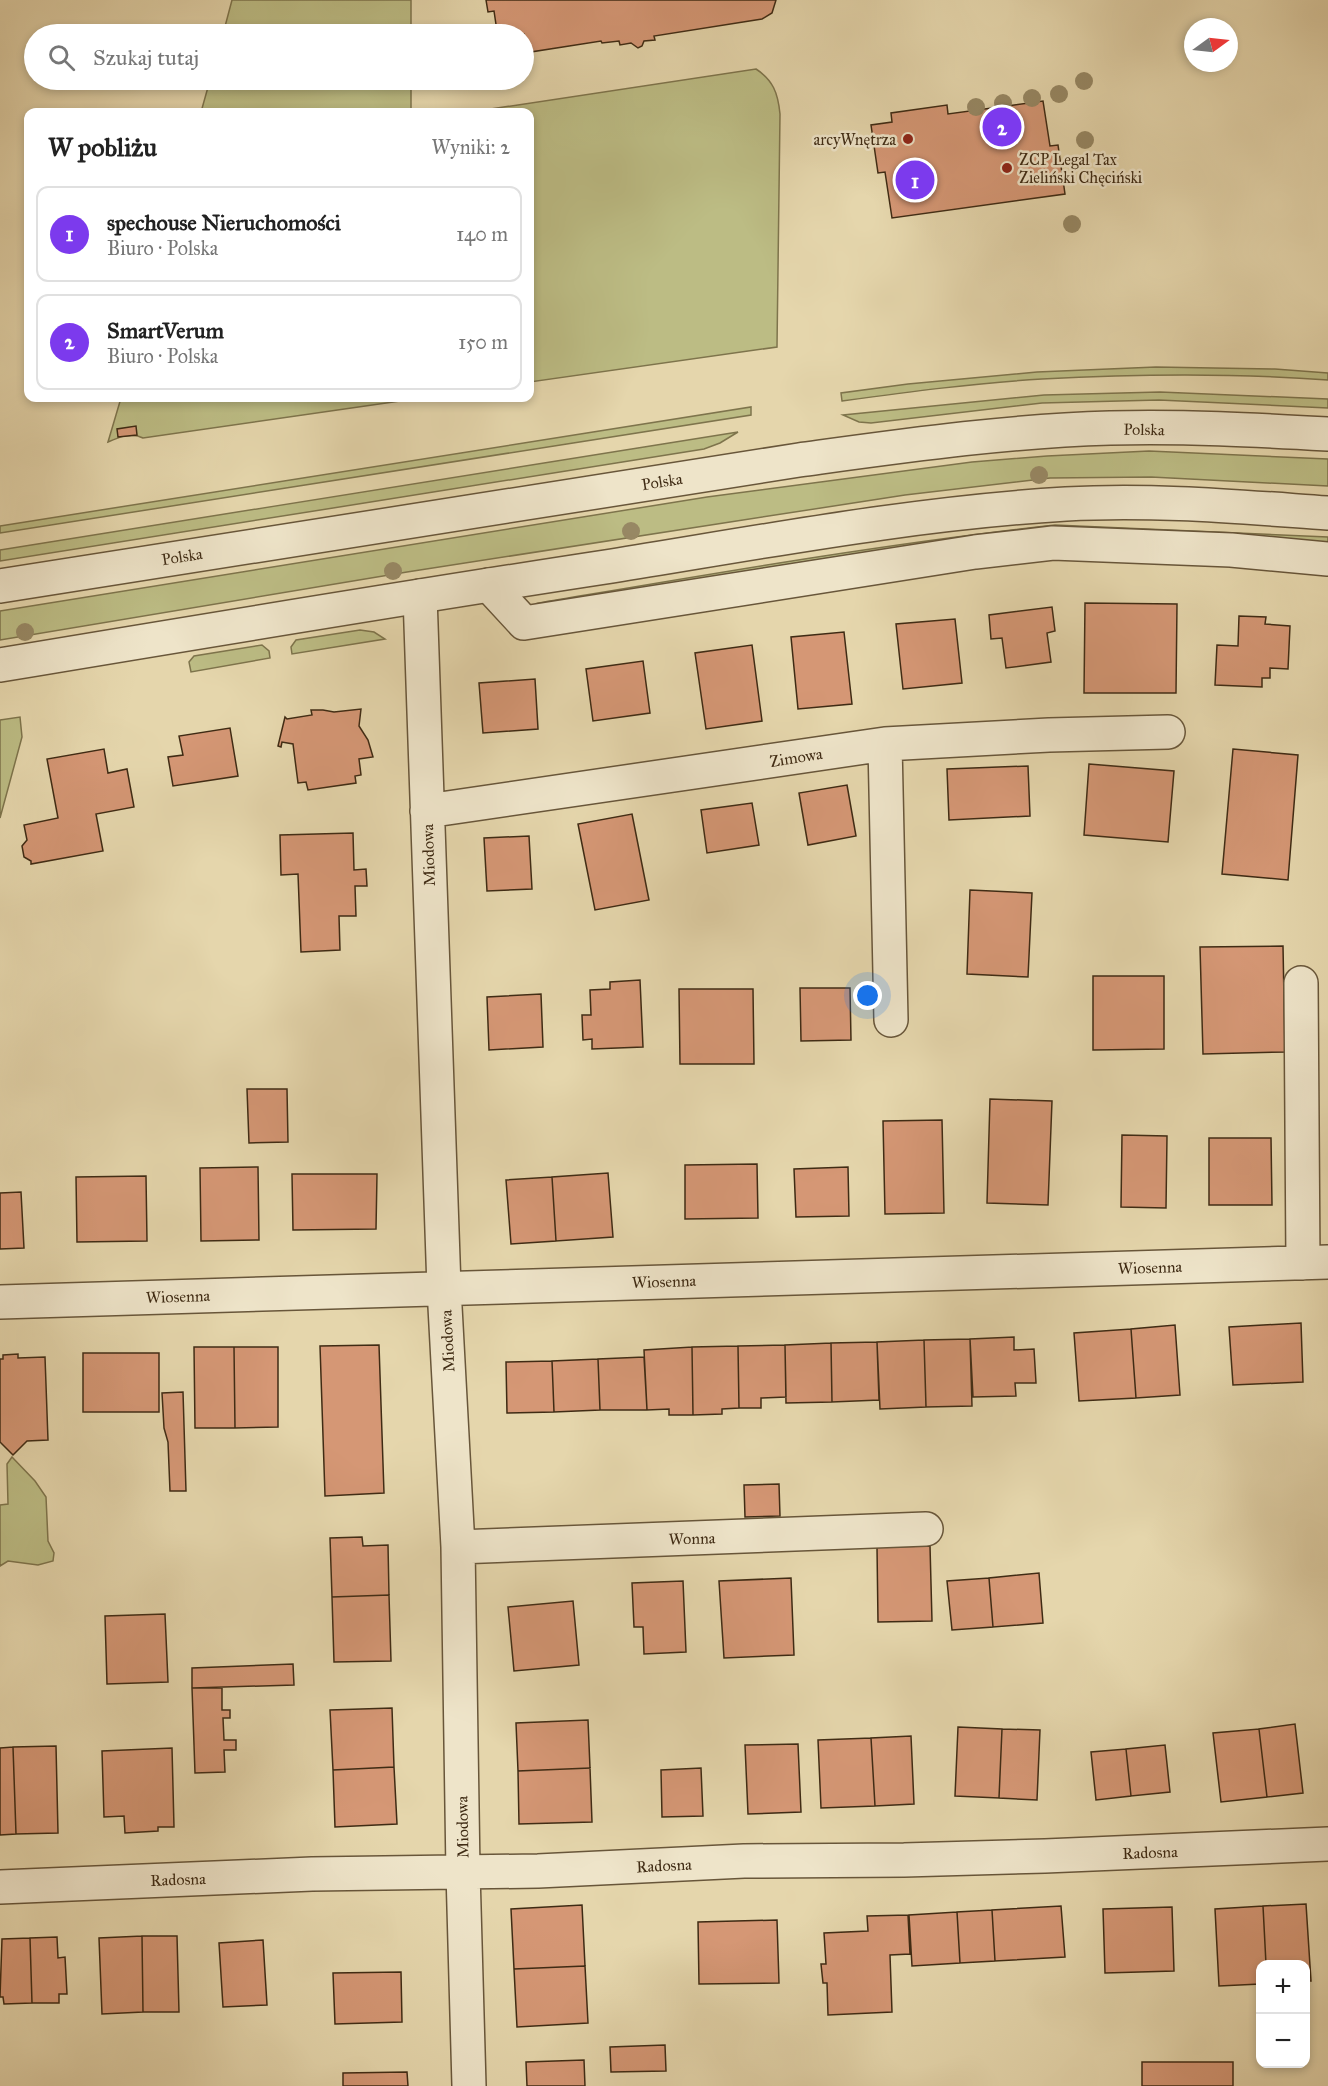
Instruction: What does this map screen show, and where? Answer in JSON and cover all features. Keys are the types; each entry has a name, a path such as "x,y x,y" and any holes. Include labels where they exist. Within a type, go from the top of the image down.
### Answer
{"street":[{"name":"Polska","path":"0,586 799,459 931,442 1009,434 1111,428 1328,434"},
{"path":"0,665 489,585 895,522 1000,509 1068,504 1129,503 1328,513"},
{"path":"489,585 524,624 975,552 1053,543 1231,550 1328,559"},
{"name":"Miodowa","path":"420,596 444,1287 458,1547 469,2086"},
{"name":"Zimowa","path":"427,811 885,744 1049,735 1168,732"},
{"path":"885,744 891,1020"},
{"path":"1301,983 1315,1262"},
{"name":"Wiosenna","path":"0,1302 1315,1262"},
{"name":"Wonna","path":"458,1547 926,1529"},
{"name":"Radosna","path":"0,1887 312,1874 538,1871 744,1861 1033,1857 1328,1844"}],"green space":[{"path":"232,0 411,0 411,24 226,24"},
{"path":"756,69 767,78 774,88 780,114 777,347 534,381 534,108 498,108"},
{"path":"207,90 411,90 411,108 202,108"},
{"path":"1156,367 1275,369 1328,373 1328,380 1221,375 1113,376 992,383 842,401 841,393 908,384 1037,372"},
{"path":"1160,392 1328,399 1328,408 1159,400 1042,403 871,423 859,422 843,415 1044,395"},
{"path":"120,402 393,402 143,438 134,435 125,436 108,442"},
{"path":"751,407 751,415 0,533 0,526"},
{"path":"738,432 704,449 0,561 0,550"},
{"path":"1149,451 1328,459 1328,486 1151,477 1050,478 905,495 407,572 0,640 0,611 707,497 972,462"},
{"path":"1055,525 1328,537 1328,546 1231,540 552,608 539,603 861,550"},
{"path":"360,630 374,632 385,639 292,654 291,647 296,640"},
{"path":"262,645 269,651 270,658 191,672 189,662 194,656"},
{"path":"20,717 22,737 0,818 0,720"},
{"path":"12,1457 35,1481 46,1497 48,1541 54,1553 53,1561 38,1565 8,1561 0,1566 0,1505 8,1504 7,1464"}],"building":[{"path":"486,0 776,0 772,13 762,19 654,36 655,40 644,41 638,48 631,43 620,45 619,41 602,43 601,41 534,51 534,24 496,24 494,11 488,12"},
{"path":"1043,101 1050,146 1058,145 1065,194 892,218 885,172 878,173 871,125 892,122 891,113 947,105 948,114"},
{"path":"136,426 137,435 118,437 117,429"},
{"path":"1085,603 1177,604 1176,693 1084,693"},
{"path":"1052,607 1055,631 1047,633 1051,662 1006,668 1002,638 991,639 989,615"},
{"path":"1239,616 1266,617 1265,624 1290,626 1288,669 1270,668 1270,678 1262,678 1262,687 1215,685 1217,645 1238,646"},
{"path":"955,619 962,683 903,689 896,624"},
{"path":"844,632 852,704 798,709 791,637"},
{"path":"752,645 762,721 706,729 695,653"},
{"path":"643,661 650,713 593,721 586,669"},
{"path":"535,679 538,729 483,733 479,683"},
{"path":"361,709 359,726 368,740 373,757 359,759 361,775 355,776 356,783 308,790 306,782 298,783 293,744 282,742 281,747 278,746 285,717 287,719 312,715 311,710 334,712"},
{"path":"230,728 238,776 173,786 168,757 183,755 179,736"},
{"path":"104,749 108,773 127,769 134,807 96,814 103,851 31,864 31,861 24,857 22,846 27,840 24,825 58,818 47,759"},
{"path":"1233,749 1298,755 1288,880 1222,874"},
{"path":"1089,764 1174,771 1168,842 1084,835"},
{"path":"1028,766 1030,816 949,820 947,769"},
{"path":"847,785 856,836 808,845 799,793"},
{"path":"752,803 759,845 707,853 701,810"},
{"path":"632,814 649,900 595,910 578,824"},
{"path":"353,833 354,870 366,869 367,886 355,886 356,916 339,916 340,950 301,952 298,874 281,875 280,835"},
{"path":"529,836 532,889 487,891 484,838"},
{"path":"970,890 1032,893 1028,977 967,974"},
{"path":"1283,946 1285,1052 1203,1054 1200,947"},
{"path":"1093,976 1164,976 1164,1049 1093,1050"},
{"path":"640,980 643,1047 592,1049 592,1039 583,1040 582,1015 591,1015 590,990 610,989 610,982"},
{"path":"800,988 850,988 851,1040 801,1041"},
{"path":"679,989 753,989 754,1064 680,1064"},
{"path":"541,994 543,1047 489,1050 487,997"},
{"path":"247,1089 287,1089 288,1142 249,1143"},
{"path":"990,1099 1052,1101 1048,1205 987,1203"},
{"path":"942,1120 944,1213 885,1214 883,1121"},
{"path":"1122,1135 1167,1136 1166,1208 1121,1207"},
{"path":"1209,1138 1271,1138 1272,1205 1209,1205"},
{"path":"757,1164 758,1218 685,1219 685,1165"},
{"path":"258,1167 259,1240 201,1241 200,1168"},
{"path":"848,1167 849,1216 796,1217 794,1169"},
{"path":"608,1173 613,1237 556,1241 552,1177"},
{"path":"292,1174 377,1174 376,1229 293,1230"},
{"path":"146,1176 147,1241 77,1242 76,1177"},
{"path":"552,1177 556,1241 511,1244 506,1180"},
{"path":"21,1192 24,1248 0,1249 0,1193"},
{"path":"1301,1323 1303,1382 1233,1385 1229,1327"},
{"path":"1175,1325 1180,1395 1136,1398 1131,1329"},
{"path":"1131,1329 1136,1398 1079,1401 1074,1333"},
{"path":"1014,1337 1014,1350 1034,1349 1036,1383 1015,1383 1016,1396 973,1397 970,1339"},
{"path":"970,1339 972,1406 926,1407 924,1340"},
{"path":"924,1340 926,1407 880,1409 877,1342"},
{"path":"877,1342 879,1400 832,1402 831,1343"},
{"path":"831,1343 832,1402 786,1403 785,1345"},
{"path":"379,1345 384,1493 325,1496 320,1346"},
{"path":"785,1345 786,1397 761,1398 761,1408 739,1408 738,1346"},
{"path":"738,1346 739,1408 722,1409 722,1414 693,1415 692,1347"},
{"path":"194,1347 234,1347 235,1428 195,1428"},
{"path":"234,1347 278,1347 278,1427 235,1428"},
{"path":"692,1347 693,1415 669,1415 669,1409 647,1410 644,1350"},
{"path":"83,1353 159,1353 159,1412 83,1412"},
{"path":"18,1354 18,1358 45,1357 48,1440 27,1441 13,1455 0,1442 0,1359 3,1359 3,1355"},
{"path":"644,1357 647,1410 600,1410 598,1359"},
{"path":"598,1359 600,1410 554,1412 552,1361"},
{"path":"552,1361 554,1412 507,1413 506,1362"},
{"path":"183,1392 186,1491 170,1491 168,1442 164,1428 162,1393"},
{"path":"779,1484 780,1516 745,1517 744,1485"},
{"path":"362,1537 363,1546 388,1545 389,1595 332,1597 330,1538"},
{"path":"930,1546 932,1621 878,1622 877,1547"},
{"path":"1039,1573 1043,1623 993,1627 989,1578"},
{"path":"791,1578 794,1655 724,1658 719,1581"},
{"path":"989,1578 993,1627 952,1630 947,1581"},
{"path":"683,1581 686,1652 644,1654 643,1627 634,1627 632,1583"},
{"path":"389,1595 391,1661 334,1662 332,1597"},
{"path":"573,1601 579,1665 514,1671 508,1607"},
{"path":"165,1614 168,1682 107,1684 105,1616"},
{"path":"293,1664 294,1685 192,1688 192,1668"},
{"path":"192,1688 222,1688 222,1710 230,1710 230,1718 223,1718 224,1740 236,1740 236,1750 224,1750 225,1772 195,1773"},
{"path":"392,1708 394,1767 333,1770 330,1710"},
{"path":"588,1720 590,1768 518,1771 516,1723"},
{"path":"1295,1724 1303,1793 1267,1797 1259,1729"},
{"path":"958,1727 1002,1729 999,1798 955,1796"},
{"path":"1002,1729 1040,1730 1037,1800 999,1798"},
{"path":"1259,1729 1267,1797 1221,1802 1213,1733"},
{"path":"911,1736 914,1804 875,1806 871,1738"},
{"path":"871,1738 875,1806 821,1808 818,1740"},
{"path":"798,1744 801,1812 748,1814 745,1745"},
{"path":"1165,1745 1170,1792 1131,1796 1126,1749"},
{"path":"56,1746 58,1833 16,1834 13,1747"},
{"path":"13,1747 16,1834 0,1835 0,1748"},
{"path":"172,1748 174,1827 158,1827 158,1831 125,1833 124,1816 104,1817 102,1751"},
{"path":"1126,1749 1131,1796 1096,1800 1091,1752"},
{"path":"394,1767 397,1824 335,1827 333,1770"},
{"path":"590,1768 592,1822 519,1824 518,1771"},
{"path":"701,1768 703,1816 662,1817 661,1770"},
{"path":"1306,1904 1310,1960 1266,1960 1263,1906"},
{"path":"582,1905 585,1966 514,1969 511,1909"},
{"path":"1061,1906 1065,1957 995,1961 992,1910"},
{"path":"1263,1906 1266,1960 1256,1960 1256,1984 1219,1986 1215,1909"},
{"path":"1172,1907 1174,1971 1105,1973 1103,1909"},
{"path":"992,1910 995,1961 960,1963 957,1912"},
{"path":"957,1912 960,1963 912,1966 909,1915"},
{"path":"908,1915 910,1954 890,1955 892,2012 828,2015 827,1983 823,1983 821,1964 826,1964 824,1933 868,1931 867,1916"},
{"path":"777,1920 779,1983 699,1984 698,1922"},
{"path":"142,1936 177,1936 179,2012 143,2012"},
{"path":"142,1936 143,2012 102,2014 99,1938"},
{"path":"57,1937 58,1958 65,1957 67,1994 59,1994 59,2003 32,2003 30,1938"},
{"path":"30,1938 32,2003 4,2004 3,1997 0,1997 2,1939"},
{"path":"263,1940 267,2005 223,2007 219,1943"},
{"path":"585,1966 588,2023 517,2027 514,1969"},
{"path":"401,1972 402,2022 335,2024 333,1973"},
{"path":"665,2045 666,2071 611,2072 610,2047"},
{"path":"584,2060 585,2086 527,2086 526,2062"},
{"path":"1142,2062 1233,2062 1233,2086 1142,2086"},
{"path":"407,2072 408,2086 343,2086 343,2073"}],"place":[{"name":"SmartVerum","path":"1002,127"},
{"name":"arcyWnętrza","path":"908,139"},
{"name":"ZCP Legal Tax Zieliński Chęciński","path":"1007,168"},
{"name":"spechouse Nieruchomości","path":"915,180"}]}
